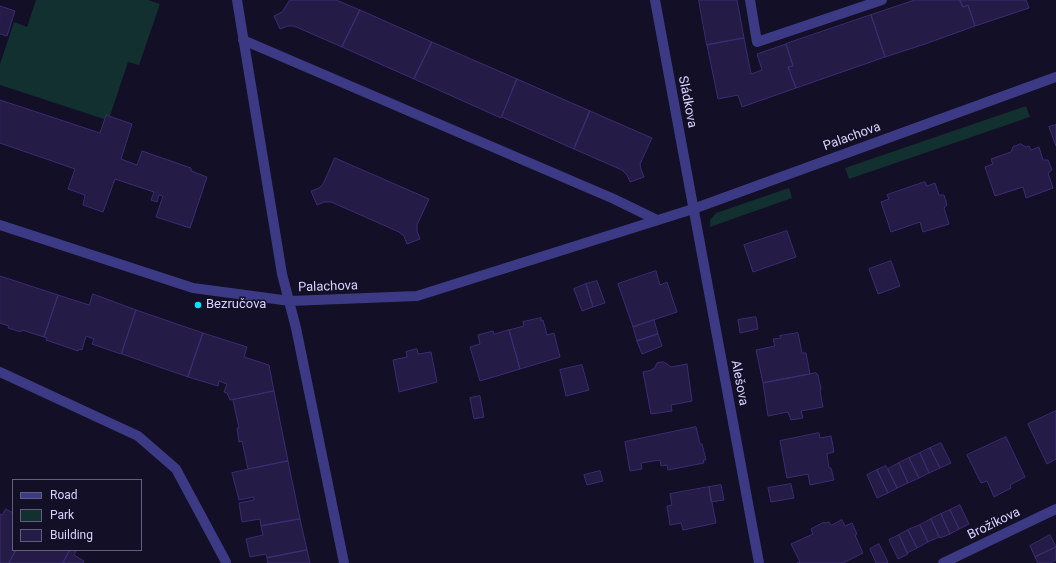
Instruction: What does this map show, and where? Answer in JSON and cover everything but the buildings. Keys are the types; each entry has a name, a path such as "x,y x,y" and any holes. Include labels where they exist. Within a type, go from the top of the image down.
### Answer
{"street":[{"path":"237,0 282,274 290,301 344,563"},
{"name":"Sládkova","path":"655,0 693,208"},
{"path":"750,0 757,42 882,0"},
{"path":"243,40 606,196 657,220"},
{"name":"Palachova","path":"0,225 193,288 290,301 417,296 693,208 1056,77"},
{"name":"Alešova","path":"693,208 759,563"},
{"path":"0,372 138,436 176,469 226,562"},
{"name":"Brožíkova","path":"943,563 1056,509"}],"green space":[{"path":"36,0 148,0 160,4 139,65 128,62 110,116 106,115 104,119 0,85 0,64 14,22 27,27"},
{"path":"1026,106 1030,117 849,179 845,168"},
{"path":"789,188 792,198 710,227 710,220 716,213"}],"place":[{"name":"Bezručova","path":"198,305"}]}
